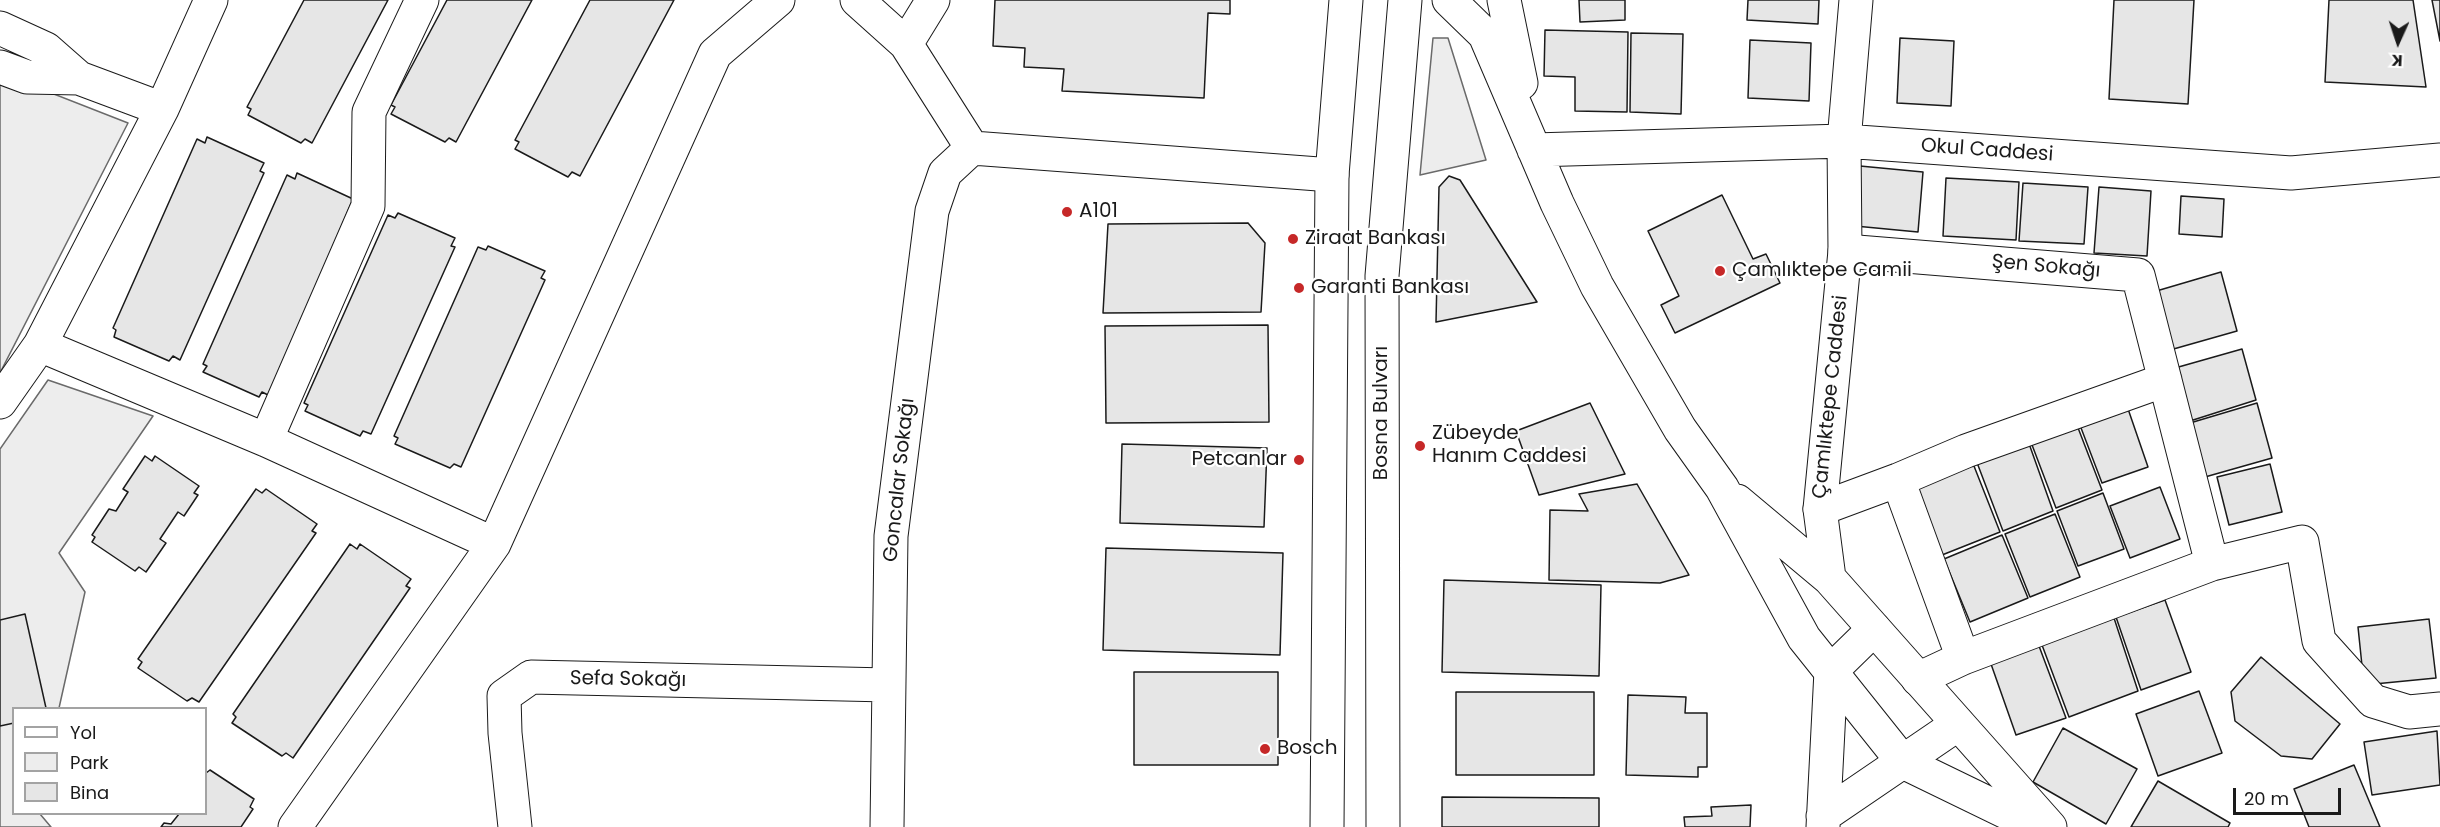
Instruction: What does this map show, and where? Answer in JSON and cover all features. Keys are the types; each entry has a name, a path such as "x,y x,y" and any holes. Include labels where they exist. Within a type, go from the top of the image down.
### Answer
{"street":[{"path":"0,402 40,345 162,109 211,0"},
{"path":"267,440 368,206 369,112 422,0"},
{"path":"296,827 494,544 715,54 778,0"},
{"path":"857,0 906,44 972,148 1332,175"},
{"path":"906,44 933,0"},
{"path":"1327,827 1332,175 1346,0"},
{"name":"Bosna Bulvarı","path":"1383,827 1382,276 1405,0"},
{"path":"1449,0 1485,34 1534,150 1597,286 1680,429 1722,489 1804,638 1903,762 2037,827"},
{"path":"1504,0 1534,150"},
{"name":"Çamlıktepe Caddesi","path":"1829,578 1820,509 1845,251 1844,141 1856,0"},
{"path":"0,28 46,49 80,78"},
{"path":"0,67 27,77 80,78 162,109"},
{"name":"Okul Caddesi","path":"1534,150 1844,141 2291,172 2440,160"},
{"name":"Goncalar Sokağı","path":"887,827 891,537 932,211 945,173 972,148"},
{"name":"Şen Sokağı","path":"1845,251 2138,274 2212,564"},
{"path":"40,345 267,440 494,544"},
{"path":"1820,509 1898,480 1966,451 2165,380"},
{"path":"1898,480 1963,658"},
{"path":"1722,489 1829,578 2050,827"},
{"path":"1918,680 1963,658 2212,564 2302,542 2319,641 2373,701 2409,712 2440,709"},
{"path":"1823,822 1830,671 1874,629"},
{"name":"Sefa Sokağı","path":"515,827 505,733 504,696 531,677 888,685"},
{"path":"1823,822 1958,724"}],"green space":[{"path":"1433,38 1448,38 1486,160 1420,175"},
{"path":"0,73 128,123 0,373"},
{"path":"48,380 153,416 59,553 85,592 59,707 12,707 12,815 41,815 51,827 0,827 0,449"}],"building":[{"path":"304,0 388,0 312,143 305,139 301,143 248,115 251,109 247,107"},
{"path":"447,0 532,0 456,142 449,138 445,142 391,114 395,107 391,105"},
{"path":"590,0 674,0 580,176 572,172 568,177 515,149 519,142 515,140"},
{"path":"995,0 1230,0 1230,14 1208,13 1204,98 1062,91 1064,69 1024,67 1025,48 993,46"},
{"path":"1579,0 1625,0 1625,20 1580,22"},
{"path":"1748,0 1819,0 1818,24 1747,20"},
{"path":"2114,0 2194,0 2188,104 2109,99"},
{"path":"2329,0 2413,0 2426,87 2325,82"},
{"path":"2432,0 2440,0 2440,41"},
{"path":"1545,30 1628,32 1627,112 1575,111 1575,77 1544,76"},
{"path":"1631,33 1683,34 1681,114 1630,112"},
{"path":"1900,38 1954,41 1951,106 1897,103"},
{"path":"1750,40 1811,43 1809,101 1748,98"},
{"path":"207,137 264,163 260,171 264,173 180,360 173,356 169,361 114,337 116,330 113,328 197,139 205,143"},
{"path":"1860,166 1923,172 1918,232 1855,226"},
{"path":"297,173 353,199 270,396 262,392 259,397 203,372 207,366 203,364 287,175 295,179"},
{"path":"1449,176 1460,180 1537,302 1436,322 1439,187"},
{"path":"1946,178 2019,182 2016,240 1943,236"},
{"path":"2023,183 2088,187 2084,244 2019,241"},
{"path":"2099,187 2151,191 2147,256 2094,253"},
{"name":"Çamlıktepe Camii","path":"1722,195 1753,259 1766,254 1780,283 1675,333 1661,305 1679,296 1648,231"},
{"path":"2181,196 2224,199 2222,237 2179,234"},
{"path":"398,213 455,238 451,246 455,247 371,434 363,431 360,436 305,411 308,405 304,403 388,215 395,218"},
{"path":"1248,223 1265,243 1261,312 1103,313 1108,224"},
{"path":"488,246 545,271 541,278 545,280 461,467 454,464 450,468 395,444 398,438 394,436 478,247 486,250"},
{"path":"2221,272 2237,331 2170,350 2153,292"},
{"path":"1268,325 1269,422 1106,423 1105,326"},
{"path":"2242,349 2256,400 2190,421 2175,368"},
{"path":"1590,403 1625,474 1539,495 1516,431"},
{"path":"2126,403 2148,467 2102,483 2078,420"},
{"path":"2257,403 2272,458 2205,477 2190,423"},
{"path":"2075,420 2102,490 2056,508 2029,437"},
{"path":"2027,438 2053,511 2003,531 1976,460"},
{"path":"1122,444 1267,448 1264,527 1120,523"},
{"path":"145,456 152,461 155,456 199,486 194,493 198,495 184,516 178,512 160,539 166,543 146,572 139,567 135,571 92,542 95,537 92,535 109,509 116,511 128,492 123,489"},
{"path":"1972,461 2000,532 1942,555 1914,484"},
{"path":"2270,464 2282,512 2229,525 2217,477"},
{"path":"1637,484 1689,575 1660,583 1549,580 1550,510 1588,511 1579,494"},
{"path":"2160,487 2180,539 2130,558 2110,506"},
{"path":"256,489 262,493 266,489 317,524 312,531 316,533 199,702 192,698 187,701 138,668 142,662 138,659"},
{"path":"2103,493 2124,549 2078,566 2057,511"},
{"path":"2055,514 2080,577 2030,597 2005,534"},
{"path":"2002,535 2028,598 1970,622 1944,559"},
{"path":"350,544 357,549 360,544 411,579 406,586 410,588 293,758 286,753 282,756 232,723 236,717 233,714"},
{"path":"1106,548 1283,553 1280,655 1103,650"},
{"path":"1444,580 1601,585 1599,676 1442,672"},
{"path":"2165,600 2191,672 2141,690 2116,617"},
{"path":"25,614 46,707 12,707 12,723 0,726 0,620"},
{"path":"2114,618 2138,691 2069,717 2042,645"},
{"path":"2429,619 2436,678 2364,685 2358,627"},
{"path":"2039,646 2066,718 2016,735 1991,664"},
{"path":"2261,657 2340,724 2312,759 2281,756 2235,721 2231,692"},
{"path":"1134,672 1278,672 1278,765 1134,765"},
{"path":"2199,691 2222,753 2158,776 2136,714"},
{"path":"1456,692 1594,692 1594,775 1456,775"},
{"path":"1628,695 1686,697 1685,713 1707,713 1707,767 1698,767 1698,777 1626,775"},
{"path":"2063,728 2137,769 2106,824 2033,782"},
{"path":"2437,731 2440,785 2372,795 2364,742"},
{"path":"2354,765 2380,827 2309,827 2294,789"},
{"path":"210,770 254,799 250,807 253,809 241,827 161,827 164,823 171,824 178,815 207,815 207,772"},
{"path":"2158,781 2230,823 2228,827 2131,827"},
{"path":"1442,797 1599,798 1599,827 1442,827"},
{"path":"1751,805 1750,827 1685,827 1684,817 1712,816 1711,807"}],"place":[{"name":"A101","path":"1067,212"},
{"name":"Ziraat Bankası","path":"1293,239"},
{"name":"Çamlıktepe Camii","path":"1720,271"},
{"name":"Garanti Bankası","path":"1299,288"},
{"name":"Zübeyde Hanım Caddesi","path":"1420,446"},
{"name":"Petcanlar","path":"1299,460"},
{"name":"Bosch","path":"1265,749"}]}
